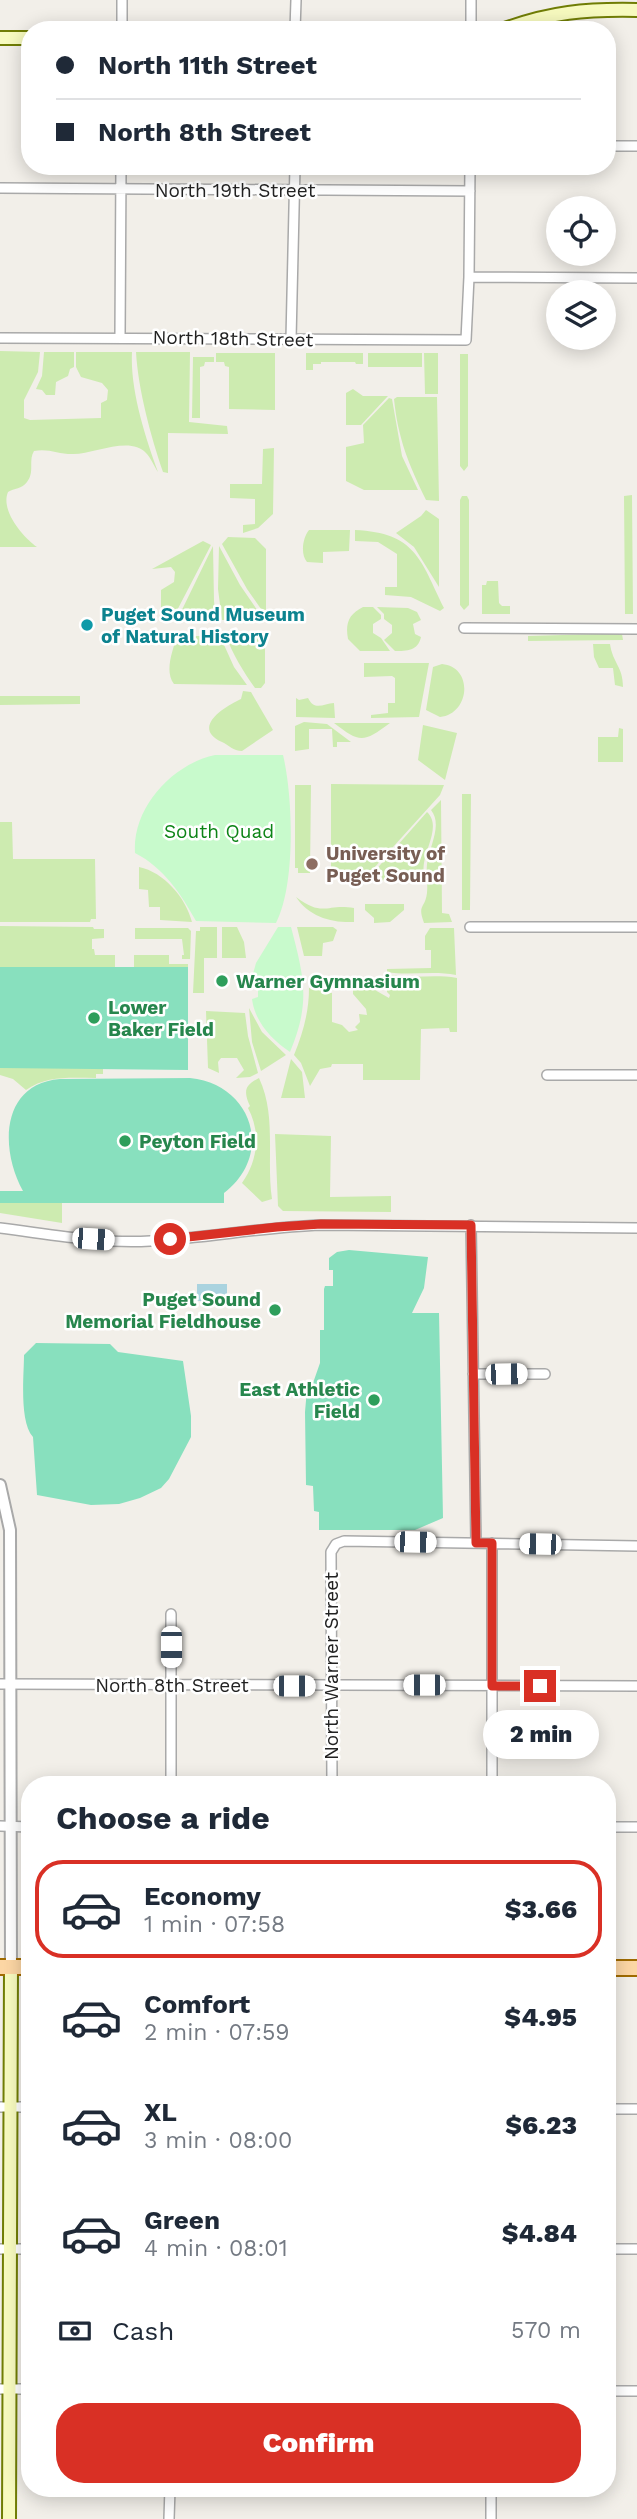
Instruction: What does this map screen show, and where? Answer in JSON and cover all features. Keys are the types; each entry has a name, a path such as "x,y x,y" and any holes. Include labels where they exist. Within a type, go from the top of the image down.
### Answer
{"main road":[{"path":"527,21 579,10 637,10"},
{"path":"0,38 21,38"},
{"path":"5,1967 4,2389 9,2519"},
{"path":"616,1968 637,1968"}],"street":[{"path":"122,0 122,21"},
{"path":"295,21 296,0"},
{"path":"471,0 471,21"},
{"path":"616,146 637,146"},
{"path":"120,337 121,175"},
{"path":"291,339 295,175"},
{"path":"470,175 470,277 637,278"},
{"name":"North 19th Street","path":"0,188 470,191"},
{"name":"North 18th Street","path":"0,338 466,340 470,277"},
{"path":"464,628 637,629"},
{"path":"470,927 637,927"},
{"path":"547,1075 637,1075"},
{"path":"0,1228 132,1242 310,1225 637,1228"},
{"path":"471,1225 476,1543 637,1546"},
{"path":"473,1374 545,1374"},
{"path":"0,1485 5,1530 5,1967"},
{"name":"North Warner Street","path":"331,1776 333,1547 344,1541 476,1543"},
{"path":"492,1543 492,1776"},
{"path":"171,1614 171,1776"},
{"name":"North 8th Street","path":"5,1684 637,1686"},
{"path":"616,1827 637,1827"},
{"path":"616,2109 637,2109"},
{"path":"616,2249 637,2249"},
{"path":"616,2391 637,2391"},
{"path":"169,2519 170,2497"},
{"path":"491,2497 491,2519"}],"green space":[{"path":"0,351 40,352 38,372 24,400 24,418 30,420 101,418 101,403 107,400 108,390 102,383 81,377 76,367 76,352 132,352 136,397 158,472 146,453 130,446 80,454 34,451 27,482 8,492 6,499 15,523 37,547 0,547"},
{"path":"44,352 74,352 74,367 70,369 68,376 56,382 55,395 46,395 42,390 36,389 42,376"},
{"path":"136,352 190,352 189,422 227,426 228,434 168,433 168,473 163,472 150,428 139,381"},
{"path":"216,353 275,353 275,410 229,409 229,367 225,366 224,362 216,362"},
{"path":"306,353 363,353 363,364 321,362 313,364 313,370 306,370"},
{"path":"368,353 422,353 422,367 368,367"},
{"path":"424,353 438,353 438,394 425,394"},
{"path":"460,354 468,354 468,466 464,471 460,466"},
{"path":"193,357 214,357 214,362 205,362 204,366 200,367 200,418 192,418"},
{"path":"353,389 363,396 388,396 361,425 346,425 346,393"},
{"path":"437,397 439,501 426,500 409,463 398,427 394,399"},
{"path":"389,398 392,399 402,456 418,490 364,490 346,481 346,447 364,443 363,425"},
{"path":"274,448 273,514 258,528 243,533 243,525 255,524 255,499 230,498 230,484 262,484 263,449"},
{"path":"632,495 633,614 625,614 624,496"},
{"path":"462,496 467,496 469,500 469,605 464,610 460,605"},
{"path":"426,510 439,519 439,587 414,547 396,533"},
{"path":"309,530 350,530 349,551 323,552 323,563 307,562 303,546"},
{"path":"355,530 375,532 404,543 429,576 444,608 440,611 411,597 385,595 385,587 397,587 397,554 378,542 355,541"},
{"path":"228,537 255,538 266,549 266,616 247,589 222,544"},
{"path":"203,541 211,545 171,622 161,622 161,590 174,582 175,572 171,567 152,569"},
{"path":"213,546 216,620 177,620"},
{"path":"219,546 240,585 264,620 222,620 218,589"},
{"path":"487,581 498,581 499,603 502,606 510,606 510,614 482,614 482,585 486,585"},
{"path":"363,607 373,607 381,615 381,619 373,624 373,633 381,638 390,651 360,651 348,639 349,620"},
{"path":"377,607 408,608 417,612 421,620 413,624 415,634 421,637 415,648 395,651 384,640 392,633 392,625 384,619 384,614"},
{"path":"622,634 623,640 528,641 528,636"},
{"path":"177,636 220,636 234,667 247,685 174,684 170,667"},
{"path":"226,636 265,636 265,683 261,688 255,688"},
{"path":"593,644 610,644 623,687 615,685 613,668 599,668 594,657"},
{"path":"364,663 429,663 419,717 371,718 371,715 388,713 388,703 395,703 395,678 364,677"},
{"path":"442,664 459,673 464,691 457,708 440,717 426,710 433,667"},
{"path":"243,691 251,692 273,730 242,751 222,742 209,730 214,718 241,699"},
{"path":"0,696 80,696 80,704 0,705"},
{"path":"296,698 308,698 317,706 334,703 335,718 296,717"},
{"path":"304,722 327,724 351,742 337,742 337,747 333,747 332,729 309,729 309,749 295,751 295,726"},
{"path":"334,723 390,723 374,734 362,738 350,734"},
{"path":"423,725 457,733 445,780 418,760"},
{"path":"619,728 623,729 623,762 598,762 598,737 618,737"},
{"name":"South Quad","path":"215,755 283,755 289,793 290,864 287,886 276,923 196,921 171,882 155,866 135,853 140,820 158,790 184,768"},
{"path":"331,784 444,785 440,795 365,878 331,879"},
{"path":"295,785 311,785 310,873 298,873 298,868 295,868"},
{"path":"462,794 471,794 470,910 462,910"},
{"path":"441,800 442,913 449,914 452,922 424,923 421,909 427,893 427,864 436,829 431,810"},
{"path":"427,812 433,823 433,830 424,863 423,881 365,882"},
{"path":"0,822 12,822 13,859 95,859 96,919 91,919 90,922 0,922"},
{"path":"139,867 157,874 173,887 185,904 192,922 160,920 160,907 149,907 148,890 139,889"},
{"path":"296,897 313,907 354,908 354,922 337,921 314,914"},
{"path":"365,904 404,904 404,910 390,922 374,923 374,918 365,910"},
{"path":"0,926 104,929 104,938 92,939 92,949 95,955 115,955 115,967 0,967"},
{"path":"200,927 217,927 217,958 204,958 204,993 193,993 196,931 200,931"},
{"path":"222,927 237,927 244,942 246,958 222,958"},
{"path":"278,927 291,927 302,975 301,1018 290,1052 265,1029 252,999 258,997 258,982 251,981 256,963"},
{"path":"297,927 333,927 337,930 333,941 323,943 322,956 304,956"},
{"path":"135,928 188,928 191,931 190,959 182,959 182,939 135,939"},
{"path":"430,928 454,928 456,975 387,972 387,969 431,968 431,950 425,950 425,936"},
{"path":"134,955 169,955 169,964 188,964 188,967 134,967"},
{"name":"Lower Baker Field","path":"0,967 188,967 188,1070 0,1068"},
{"path":"391,975 457,978 457,1032 450,1032 449,1028 421,1029 420,1080 363,1080 363,1064 332,1064 331,1067 320,1069 310,1086 301,1063 294,1055 305,1022 309,988 326,988 326,993 332,993 332,1022 342,1025 349,1032 358,1030 355,1027 360,1022 359,1014 367,1015 366,1009 353,994 353,981 359,981 389,998 387,984"},
{"path":"249,1008 262,1032 286,1055 261,1071 252,1042"},
{"path":"206,1011 245,1013 258,1073 250,1077 236,1078 244,1070 237,1058 221,1058 218,1062 219,1073 208,1068"},
{"path":"291,1059 302,1072 305,1098 281,1098"},
{"path":"0,1068 103,1068 103,1074 96,1074 96,1078 51,1080 26,1090 13,1079 0,1075"},
{"path":"190,1078 211,1083 229,1093 241,1107 249,1123 252,1141 249,1159 240,1177 224,1193 224,1203 0,1203 0,1191 23,1191 11,1157 9,1139 10,1121 16,1106 26,1093 40,1084 60,1079"},
{"path":"259,1078 268,1107 272,1199 262,1202 242,1183 252,1165 256,1146 247,1089"},
{"path":"275,1134 331,1136 330,1197 391,1196 391,1212 283,1211 278,1206"},
{"path":"0,1203 62,1203 62,1223 0,1213"},
{"name":"East Athletic Field","path":"349,1250 428,1257 424,1288 412,1313 439,1313 443,1518 415,1530 319,1530 319,1512 314,1511 313,1486 306,1485 307,1389 313,1383 320,1363 320,1330 324,1330 324,1289 325,1286 333,1286 333,1270 329,1270 329,1258 337,1252"},
{"path":"36,1343 110,1344 118,1352 183,1361 191,1416 191,1437 169,1479 161,1488 119,1504 91,1505 37,1495 33,1437 24,1410 23,1386 24,1355"}],"water":[{"path":"197,1284 227,1284 227,1301 197,1301"}],"place":[{"name":"Puget Sound Museum of Natural History","path":"87,625"},
{"name":"University of Puget Sound","path":"312,864"},
{"name":"Warner Gymnasium","path":"222,981"},
{"name":"Lower Baker Field","path":"94,1018"},
{"name":"Peyton Field","path":"125,1141"},
{"name":"Puget Sound Memorial Fieldhouse","path":"275,1310"},
{"name":"East Athletic Field","path":"374,1400"}],"route":[{"path":"170,1239 321,1224 471,1225 476,1543 492,1543 492,1686 540,1686"}]}
